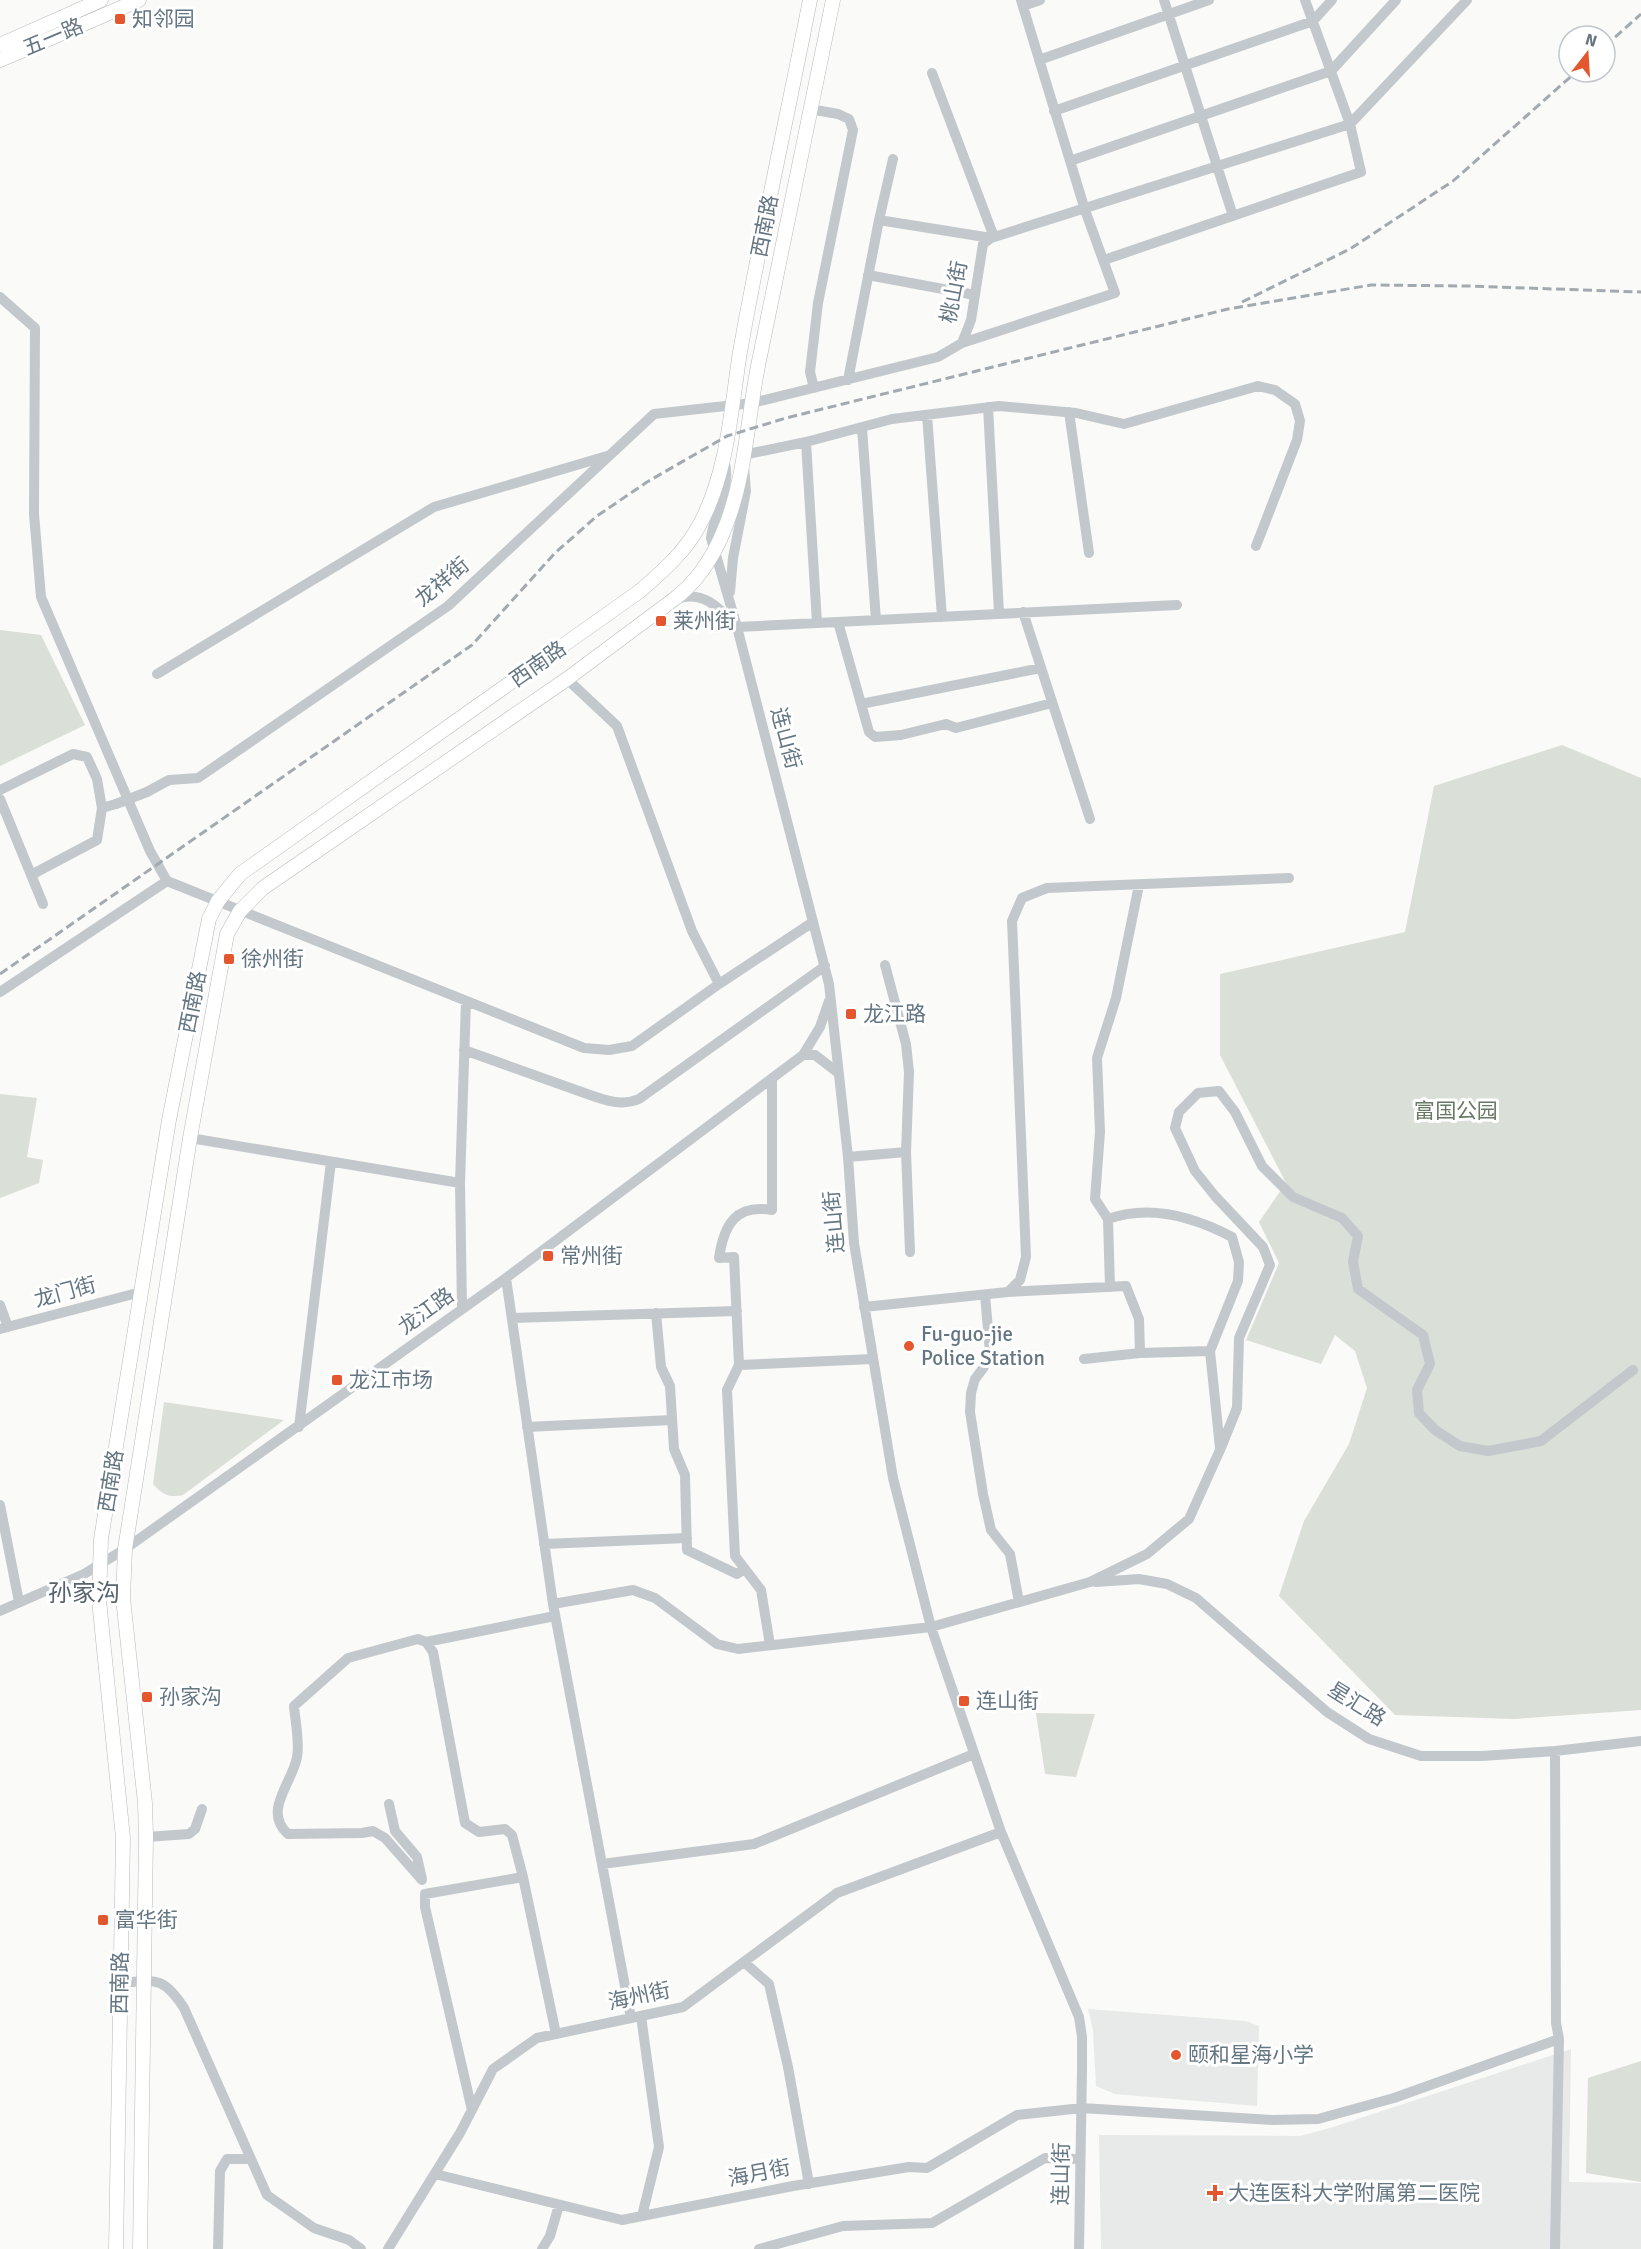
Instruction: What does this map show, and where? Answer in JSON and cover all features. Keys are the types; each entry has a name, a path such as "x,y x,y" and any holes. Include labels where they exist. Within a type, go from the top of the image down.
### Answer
{"main road":[{"name":"五一路","path":"0,45 101,0"},
{"name":"五一路","path":"0,60 139,0"},
{"name":"西南路","path":"116,2249 123,1839 102,1640 99,1600 100,1565 102,1539 167,1134 209,919 218,901 240,874 640,591 676,558 690,541 701,522 723,458 740,353 810,0"},
{"name":"西南路","path":"140,2249 146,1837 144,1793 123,1598 125,1549 190,1138 227,934 240,911 263,888 567,679 674,600 694,580 714,552 730,515 737,489 752,403 833,0"},
{"path":"167,1134 190,1138"},
{"path":"141,1289 166,1290"},
{"path":"118,2130 142,2131"}],"street":[{"path":"962,343 1115,293 1085,210 1022,3 1040,0"},
{"path":"1164,0 1233,216"},
{"path":"1039,60 1209,0"},
{"path":"1104,260 1361,172 1350,124 1305,0"},
{"path":"1054,111 1313,21 1332,0"},
{"path":"1070,161 1331,71 1396,0"},
{"path":"879,220 993,237 1085,210 1350,124 1467,0"},
{"path":"932,73 993,237"},
{"path":"810,109 849,118 853,130 818,303 810,372 814,388"},
{"path":"848,380 893,159"},
{"name":"桃山街","path":"752,403 938,357 962,343 971,320 983,244 993,237"},
{"path":"868,275 975,295"},
{"path":"0,297 35,328 34,514 41,597 150,851 167,880 584,1048 609,1050 632,1046 719,984 813,922"},
{"path":"729,601 733,558 746,491 742,455 806,442 892,419 988,407 1069,412 1124,424 1258,386 1275,390 1294,404 1300,421 1297,440 1256,546"},
{"name":"龙祥街","path":"102,808 147,792 169,780 198,778 448,606 654,414 752,403"},
{"path":"988,407 999,614"},
{"path":"1069,412 1089,553"},
{"path":"927,415 942,616"},
{"path":"862,428 876,620"},
{"path":"806,442 817,623"},
{"path":"157,675 434,507 610,455"},
{"name":"连山街","path":"723,458 728,476 711,538 737,627 831,995 837,1072 848,1157 854,1243 893,1478 931,1627 1000,1832 1079,2017 1082,2037 1082,2108 1078,2249"},
{"path":"674,600 687,596 697,596 707,600 737,627 1177,605"},
{"path":"1023,612 1090,819"},
{"path":"838,622 869,732 875,737 901,735 946,724 956,728 1052,703"},
{"path":"861,704 1041,668"},
{"path":"567,679 617,726 692,931 719,984"},
{"path":"0,790 73,754 87,757 97,779 102,808 97,840 31,875"},
{"path":"0,799 44,904"},
{"path":"1008,1292 1020,1280 1026,1257 1012,921 1022,898 1047,888 1289,878"},
{"path":"0,992 167,880"},
{"path":"1110,1287 1108,1220 1095,1199 1100,1132 1097,1058 1116,998 1139,885"},
{"path":"885,965 906,1044 909,1072 906,1152 910,1252"},
{"path":"464,1050 611,1102 629,1103 639,1099 825,966"},
{"name":"龙江路","path":"0,1611 100,1565 125,1549 506,1278 803,1055 820,1027 831,995"},
{"path":"462,1309 460,1183 466,1002"},
{"path":"803,1055 815,1055 837,1072"},
{"path":"770,1645 761,1590 735,1556 727,1390 740,1365 735,1257 719,1258 722,1240 732,1222 747,1209 772,1210 772,1078"},
{"path":"426,1642 633,1590 655,1598 717,1644 738,1648 931,1627 1090,1582 1147,1554 1189,1519 1220,1450 1237,1407 1239,1338 1270,1265 1263,1246 1215,1196 1195,1171 1175,1128 1179,1112 1198,1093 1219,1091 1235,1112 1262,1166 1293,1197 1342,1218 1358,1236 1353,1262 1358,1289 1423,1335 1430,1364 1418,1390 1419,1413 1435,1430 1452,1441 1460,1446 1488,1451 1541,1441 1633,1370"},
{"path":"190,1138 460,1183"},
{"path":"848,1157 906,1152"},
{"path":"299,1427 332,1162"},
{"path":"1108,1220 1124,1213 1159,1212 1209,1225 1232,1238 1239,1262 1238,1281 1210,1351 1220,1450"},
{"path":"506,1278 554,1610 602,1864 636,2017 659,2147 642,2216"},
{"path":"864,1307 1008,1292 1126,1286 1139,1319 1140,1353"},
{"name":"龙门街","path":"4,1328 141,1289"},
{"path":"985,1295 990,1352 975,1379 971,1393 970,1412 991,1530 1010,1554 1019,1602"},
{"path":"0,1305 4,1328"},
{"path":"512,1318 737,1311"},
{"path":"656,1313 661,1367 670,1386 674,1449 684,1475 687,1550 737,1574 744,1569"},
{"path":"1084,1359 1140,1353 1210,1351"},
{"path":"740,1365 873,1359"},
{"path":"527,1428 672,1420"},
{"path":"0,1505 20,1602"},
{"path":"544,1545 687,1538"},
{"name":"星汇路","path":"1090,1582 1139,1579 1167,1584 1196,1598 1327,1712 1369,1739 1421,1756 1482,1756 1555,1751 1641,1741"},
{"path":"422,1880 385,1838 373,1831 288,1834 283,1830 278,1804 298,1757 294,1706 348,1658 418,1639 426,1642 433,1652 465,1822 479,1832 505,1829 512,1835 556,2034"},
{"path":"1555,1751 1556,2024 1559,2039 1555,2249"},
{"path":"602,1864 754,1844 974,1754"},
{"path":"389,1804 394,1831 417,1857 425,1894 425,1907 472,2110"},
{"path":"146,1837 189,1834 195,1829 202,1809"},
{"name":"海州街","path":"388,2249 435,2174 493,2070 537,2038 683,2007 837,1893 1000,1832"},
{"path":"425,1894 523,1877"},
{"path":"745,1963 769,1984 788,2067 809,2184"},
{"path":"120,1983 152,1980 173,1992 184,2008 267,2195 314,2228 350,2240 360,2249"},
{"name":"海月街","path":"435,2174 622,2220 809,2184 909,2168 927,2168 1017,2115 1082,2108 1272,2120 1318,2119 1394,2098 1559,2039"},
{"path":"759,2249 843,2226 932,2223 1045,2158 1080,2159"},
{"path":"218,2249 220,2171 227,2159 251,2159"},
{"path":"542,2249 550,2236 559,2205"}],"shaded area":[{"name":"颐和星海小学","path":"1088,2009 1246,2021 1259,2026 1257,2106 1115,2094 1096,2086 1093,2030"},
{"path":"1571,2049 1569,2182 1641,2183 1641,2249 1101,2249 1099,2135 1300,2136"}],"green space":[{"path":"0,630 41,635 85,725 0,766"},
{"name":"富国公园","path":"1562,745 1641,778 1641,1710 1514,1719 1395,1715 1279,1596 1304,1521 1349,1444 1367,1388 1355,1351 1335,1335 1321,1364 1246,1340 1279,1263 1259,1222 1286,1183 1220,1055 1220,974 1405,932 1434,786"},
{"path":"0,1094 37,1098 27,1157 43,1160 39,1183 0,1198"},
{"path":"164,1402 284,1420 183,1495 170,1496 153,1484"},
{"path":"1036,1713 1095,1714 1076,1777 1045,1774"},
{"path":"1641,2061 1641,2182 1586,2173 1588,2078"}],"railway":[{"path":"1617,35 1641,14"},
{"path":"1242,302 1350,249 1453,181 1562,84"},
{"path":"0,974 472,645 555,553 597,516 647,482 727,436 786,418 1228,309 1371,285 1641,292"}],"place":[{"name":"知邻园","path":"120,19"},
{"name":"莱州街","path":"661,621"},
{"name":"徐州街","path":"229,959"},
{"name":"龙江路","path":"851,1014"},
{"name":"常州街","path":"548,1256"},
{"name":"Fu-guo-jie Police Station","path":"909,1346"},
{"name":"龙江市场","path":"337,1380"},
{"name":"孙家沟","path":"147,1697"},
{"name":"连山街","path":"964,1701"},
{"name":"富华街","path":"103,1920"},
{"name":"颐和星海小学","path":"1176,2055"},
{"name":"大连医科大学附属第二医院","path":"1215,2193"}],"district":[{"name":"孙家沟","path":"84,1593"}]}
